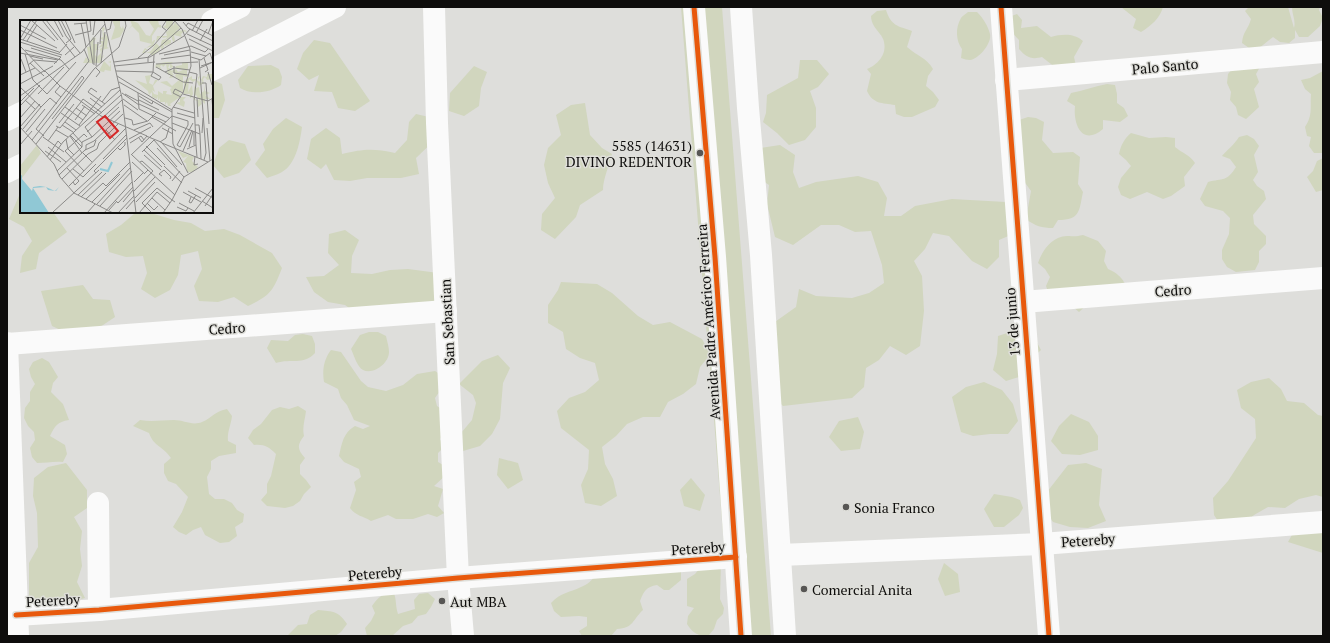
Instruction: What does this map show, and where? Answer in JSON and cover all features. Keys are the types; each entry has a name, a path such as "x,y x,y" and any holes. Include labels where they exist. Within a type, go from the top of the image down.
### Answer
{"street":[{"path":"212,16 240,7"},
{"path":"213,69 335,7"},
{"name":"San Sebastian","path":"434,7 437,123 458,578 463,636"},
{"name":"Avenida Padre Américo Ferreira","path":"694,7 714,234 741,636"},
{"path":"741,7 761,255 785,636"},
{"name":"13 de junio","path":"1001,7 1049,636"},
{"name":"Palo Santo","path":"1006,80 1323,52"},
{"path":"7,120 20,114"},
{"path":"7,172 20,166"},
{"name":"Cedro","path":"1023,302 1323,278"},
{"name":"Cedro","path":"7,344 446,311"},
{"path":"7,344 16,615 18,636"},
{"path":"98,503 99,610"},
{"name":"Petereby","path":"780,555 1042,544 1323,522"},
{"name":"Petereby","path":"16,615 99,610 458,578 736,557"}],"green space":[{"path":"681,7 722,7 771,636 731,636 709,356 700,367 696,384 683,394 668,402 660,417 643,417 627,424 616,436 602,447 605,464 613,479 617,496 601,506 585,503 581,485 588,469 589,450 561,428 557,411 569,398 585,392 599,380 595,363 580,358 566,349 563,332 548,323 548,305 558,290 561,282 597,284 612,293 638,316 653,325 670,322 702,339 708,350"},
{"path":"1121,7 1163,7 1160,15 1155,21 1141,32 1133,28 1136,19"},
{"path":"1249,7 1288,7 1294,28 1295,22 1292,7 1320,7 1319,10 1323,18 1320,26 1308,37 1299,37 1295,30 1295,38 1289,43 1280,42 1273,37 1258,49 1249,48 1242,43 1243,36 1251,19 1245,11"},
{"path":"886,10 890,19 896,25 912,31 907,47 931,65 933,69 928,76 926,86 939,100 935,107 912,117 904,117 896,114 895,105 875,101 867,91 871,74 867,69 878,62 883,55 885,47 881,36 873,25 871,16 877,11"},
{"path":"968,12 977,12 985,22 990,34 989,42 981,54 970,60 961,58 962,49 958,42 957,34 959,22"},
{"path":"1017,14 1022,20 1021,28 1037,26 1051,37 1059,35 1072,35 1083,41 1074,57 1076,66 1056,68 1042,57 1032,58 1024,54 1019,49 1019,40 1006,26 1009,17"},
{"path":"314,40 330,43 370,101 355,111 338,108 332,92 314,91 319,75 309,80 297,69 303,53"},
{"path":"800,60 817,60 829,74 818,87 810,91 816,108 816,127 805,140 789,145 763,122 766,113 767,95 798,78"},
{"path":"271,65 279,69 282,77 281,85 277,88 260,92 250,92 240,88 238,80 248,66"},
{"path":"474,66 487,72 481,88 479,106 464,116 449,111 450,93"},
{"path":"1234,67 1260,67 1256,74 1259,82 1254,89 1259,107 1246,119 1238,115 1236,107 1230,100 1231,92 1227,83 1228,74"},
{"path":"1323,71 1323,153 1314,153 1309,146 1311,137 1307,136 1305,127 1308,123 1311,111 1311,94 1305,89 1301,80 1310,78"},
{"path":"213,80 222,84 225,100 219,118 213,118"},
{"path":"1107,84 1115,85 1117,103 1124,108 1128,116 1120,122 1103,120 1103,129 1096,134 1085,134 1078,127 1075,106 1067,101 1071,93"},
{"path":"585,103 590,135 602,148 612,154 605,177 603,190 580,205 576,217 555,239 541,230 542,214 555,198 548,183 544,165 548,148 561,135 556,115 571,105"},
{"path":"416,114 433,118 440,135 416,158 419,174 401,178 367,178 350,181 334,180 326,164 321,169 307,159 311,139 326,128 340,138 342,154 368,150 380,150 395,153 407,140 409,122"},
{"path":"1028,117 1036,118 1044,122 1042,140 1053,153 1073,152 1080,157 1078,184 1083,192 1078,213 1066,220 1058,220 1053,228 1039,226 1026,219 1031,191 1019,178 1019,120"},
{"path":"286,118 302,127 296,152 291,164 287,168 280,173 267,178 255,164 265,150 263,144 273,129"},
{"path":"1131,133 1149,138 1175,138 1175,147 1195,163 1184,177 1185,186 1171,196 1163,199 1147,192 1130,199 1121,195 1118,187 1121,178 1131,166 1119,154 1123,142"},
{"path":"1247,135 1254,139 1259,146 1254,155 1258,172 1253,180 1257,186 1264,191 1266,199 1253,215 1254,224 1266,236 1266,244 1259,251 1259,262 1255,270 1236,272 1227,267 1222,259 1222,250 1229,234 1230,218 1223,211 1205,206 1200,199 1208,182 1224,179 1233,172 1236,167 1230,159 1222,156 1239,137"},
{"path":"229,140 245,144 251,160 239,173 224,178 213,165 219,148"},
{"path":"780,145 795,155 793,172 799,188 816,182 858,176 878,182 887,198 884,216 901,216 915,206 952,199 1006,202 1013,234 999,240 999,257 987,269 972,261 949,236 933,233 925,249 914,261 922,276 924,311 920,346 906,355 890,346 879,360 866,368 864,387 852,398 783,406 772,395 765,329 796,307 799,289 816,296 852,298 869,293 884,283 882,265 871,231 855,232 839,225 821,225 793,245 775,237 767,204 769,185 754,175 761,148"},
{"path":"1323,158 1323,190 1316,192 1307,177 1313,171 1317,161"},
{"path":"20,193 20,213 54,213 67,232 39,253 36,269 20,273 22,256 32,241 24,227 9,219"},
{"path":"151,213 174,220 191,223 205,231 224,229 240,235 272,253 282,268 270,292 262,299 248,306 234,297 218,302 199,301 194,286 202,269 198,251 181,255 178,275 170,290 155,298 141,289 147,273 143,256 126,257 109,252 106,234 121,225 134,214"},
{"path":"345,230 359,240 352,256 351,273 372,274 390,270 408,269 446,274 444,290 432,305 359,315 345,305 328,302 314,292 306,277 324,276 339,265 328,253 329,234"},
{"path":"1083,235 1098,241 1106,251 1104,261 1108,269 1119,276 1126,286 1093,299 1079,312 1066,301 1049,294 1046,286 1050,277 1045,269 1038,263 1045,249 1052,241 1067,236"},
{"path":"83,285 93,299 110,300 115,317 100,327 67,333 52,326 41,291"},
{"path":"1016,330 1033,335 1041,350 1029,361 1022,376 1006,381 993,370 997,354 998,336"},
{"path":"369,332 378,332 386,336 389,352 384,364 372,371 363,370 359,366 351,349 360,335"},
{"path":"303,334 312,336 315,344 315,353 301,361 276,363 267,348 271,340 288,341 295,335"},
{"path":"331,350 341,352 361,381 368,387 386,391 403,385 417,374 435,371 443,376 444,385 435,398 437,406 451,416 452,425 440,439 444,447 438,453 438,462 445,466 446,475 434,486 443,489 438,506 444,513 437,517 428,514 413,519 396,519 388,515 371,521 352,511 350,508 356,490 354,482 361,477 359,469 344,462 339,456 345,435 351,429 355,426 363,429 370,426 354,420 347,405 341,398 338,389 324,382 324,365"},
{"path":"498,355 510,368 503,383 500,419 492,434 480,446 463,451 461,433 472,420 476,403 473,395 459,384 482,361"},
{"path":"42,358 49,362 58,377 53,383 51,392 63,404 69,420 57,425 50,436 65,445 67,454 63,462 37,463 32,457 30,448 35,440 34,432 28,426 24,418 25,408 30,401 30,392 35,384 29,369 33,362"},
{"path":"1269,378 1281,389 1287,401 1304,403 1318,415 1323,416 1323,497 1316,495 1299,499 1285,508 1268,507 1254,515 1240,527 1224,530 1214,515 1213,498 1228,481 1256,438 1255,419 1241,408 1237,390 1251,382"},
{"path":"984,382 1002,390 1013,404 1018,421 1008,434 973,436 961,432 952,397 966,387"},
{"path":"298,406 306,411 303,427 304,436 299,445 300,452 305,458 300,465 300,474 311,487 300,501 293,506 285,508 267,506 261,500 267,493 267,484 271,476 276,454 266,446 254,445 248,438 253,430 261,424 272,410 280,407 289,409"},
{"path":"227,409 232,416 228,441 236,445 236,453 219,456 211,461 211,469 207,477 209,494 215,499 224,499 232,503 237,510 244,514 243,522 235,527 237,536 229,542 220,543 205,535 201,527 186,535 173,527 182,512 188,497 176,484 168,481 164,473 164,464 171,458 168,454 153,441 149,433 133,426 140,420 174,420 198,423"},
{"path":"1071,414 1089,422 1098,436 1098,450 1080,455 1062,454 1051,441 1059,426"},
{"path":"858,417 864,432 860,449 841,451 829,437 839,421"},
{"path":"499,458 518,463 523,480 508,489 497,475"},
{"path":"66,463 87,490 87,508 74,517 82,531 80,549 82,566 77,582 85,598 40,610 29,599 29,563 38,547 37,513 33,496 34,478 48,467"},
{"path":"1086,463 1102,469 1099,505 1106,521 1088,528 1070,527 1053,522 1043,508 1047,492 1068,465"},
{"path":"691,478 705,495 700,511 684,506 680,490"},
{"path":"994,494 1020,500 1023,508 1019,515 1004,527 994,527 984,509"},
{"path":"1323,511 1323,553 1288,542 1297,526"},
{"path":"707,560 721,561 720,599 724,608 723,614 717,620 714,629 709,635 699,635 691,630 687,624 688,616 694,608 687,606 687,579 695,574"},
{"path":"944,563 958,574 960,592 945,596 938,579"},
{"path":"681,572 681,580 669,590 664,590 657,585 646,590 640,601 643,610 630,625 617,629 611,636 582,636 579,631 587,626 587,617 561,617 554,611 551,603 562,595 585,585 596,575 621,577 640,573"},
{"path":"393,591 398,614 415,609 414,600 419,594 428,593 435,599 426,614 418,616 412,623 403,626 392,636 367,636 365,628 375,613 372,606 381,596"},
{"path":"318,610 335,612 344,619 347,624 341,632 335,636 287,636 298,625 307,624 310,615"}],"cycle path":[{"path":"694,7 715,257 741,636"},
{"path":"1001,7 1049,636"},
{"path":"16,615 99,610 458,578 736,557"}],"place":[{"name":"5585 (14631) DIVINO REDENTOR","path":"700,153"},
{"name":"Sonia Franco","path":"846,507"},
{"name":"Comercial Anita","path":"804,589"},
{"name":"Aut MBA","path":"442,601"}]}
